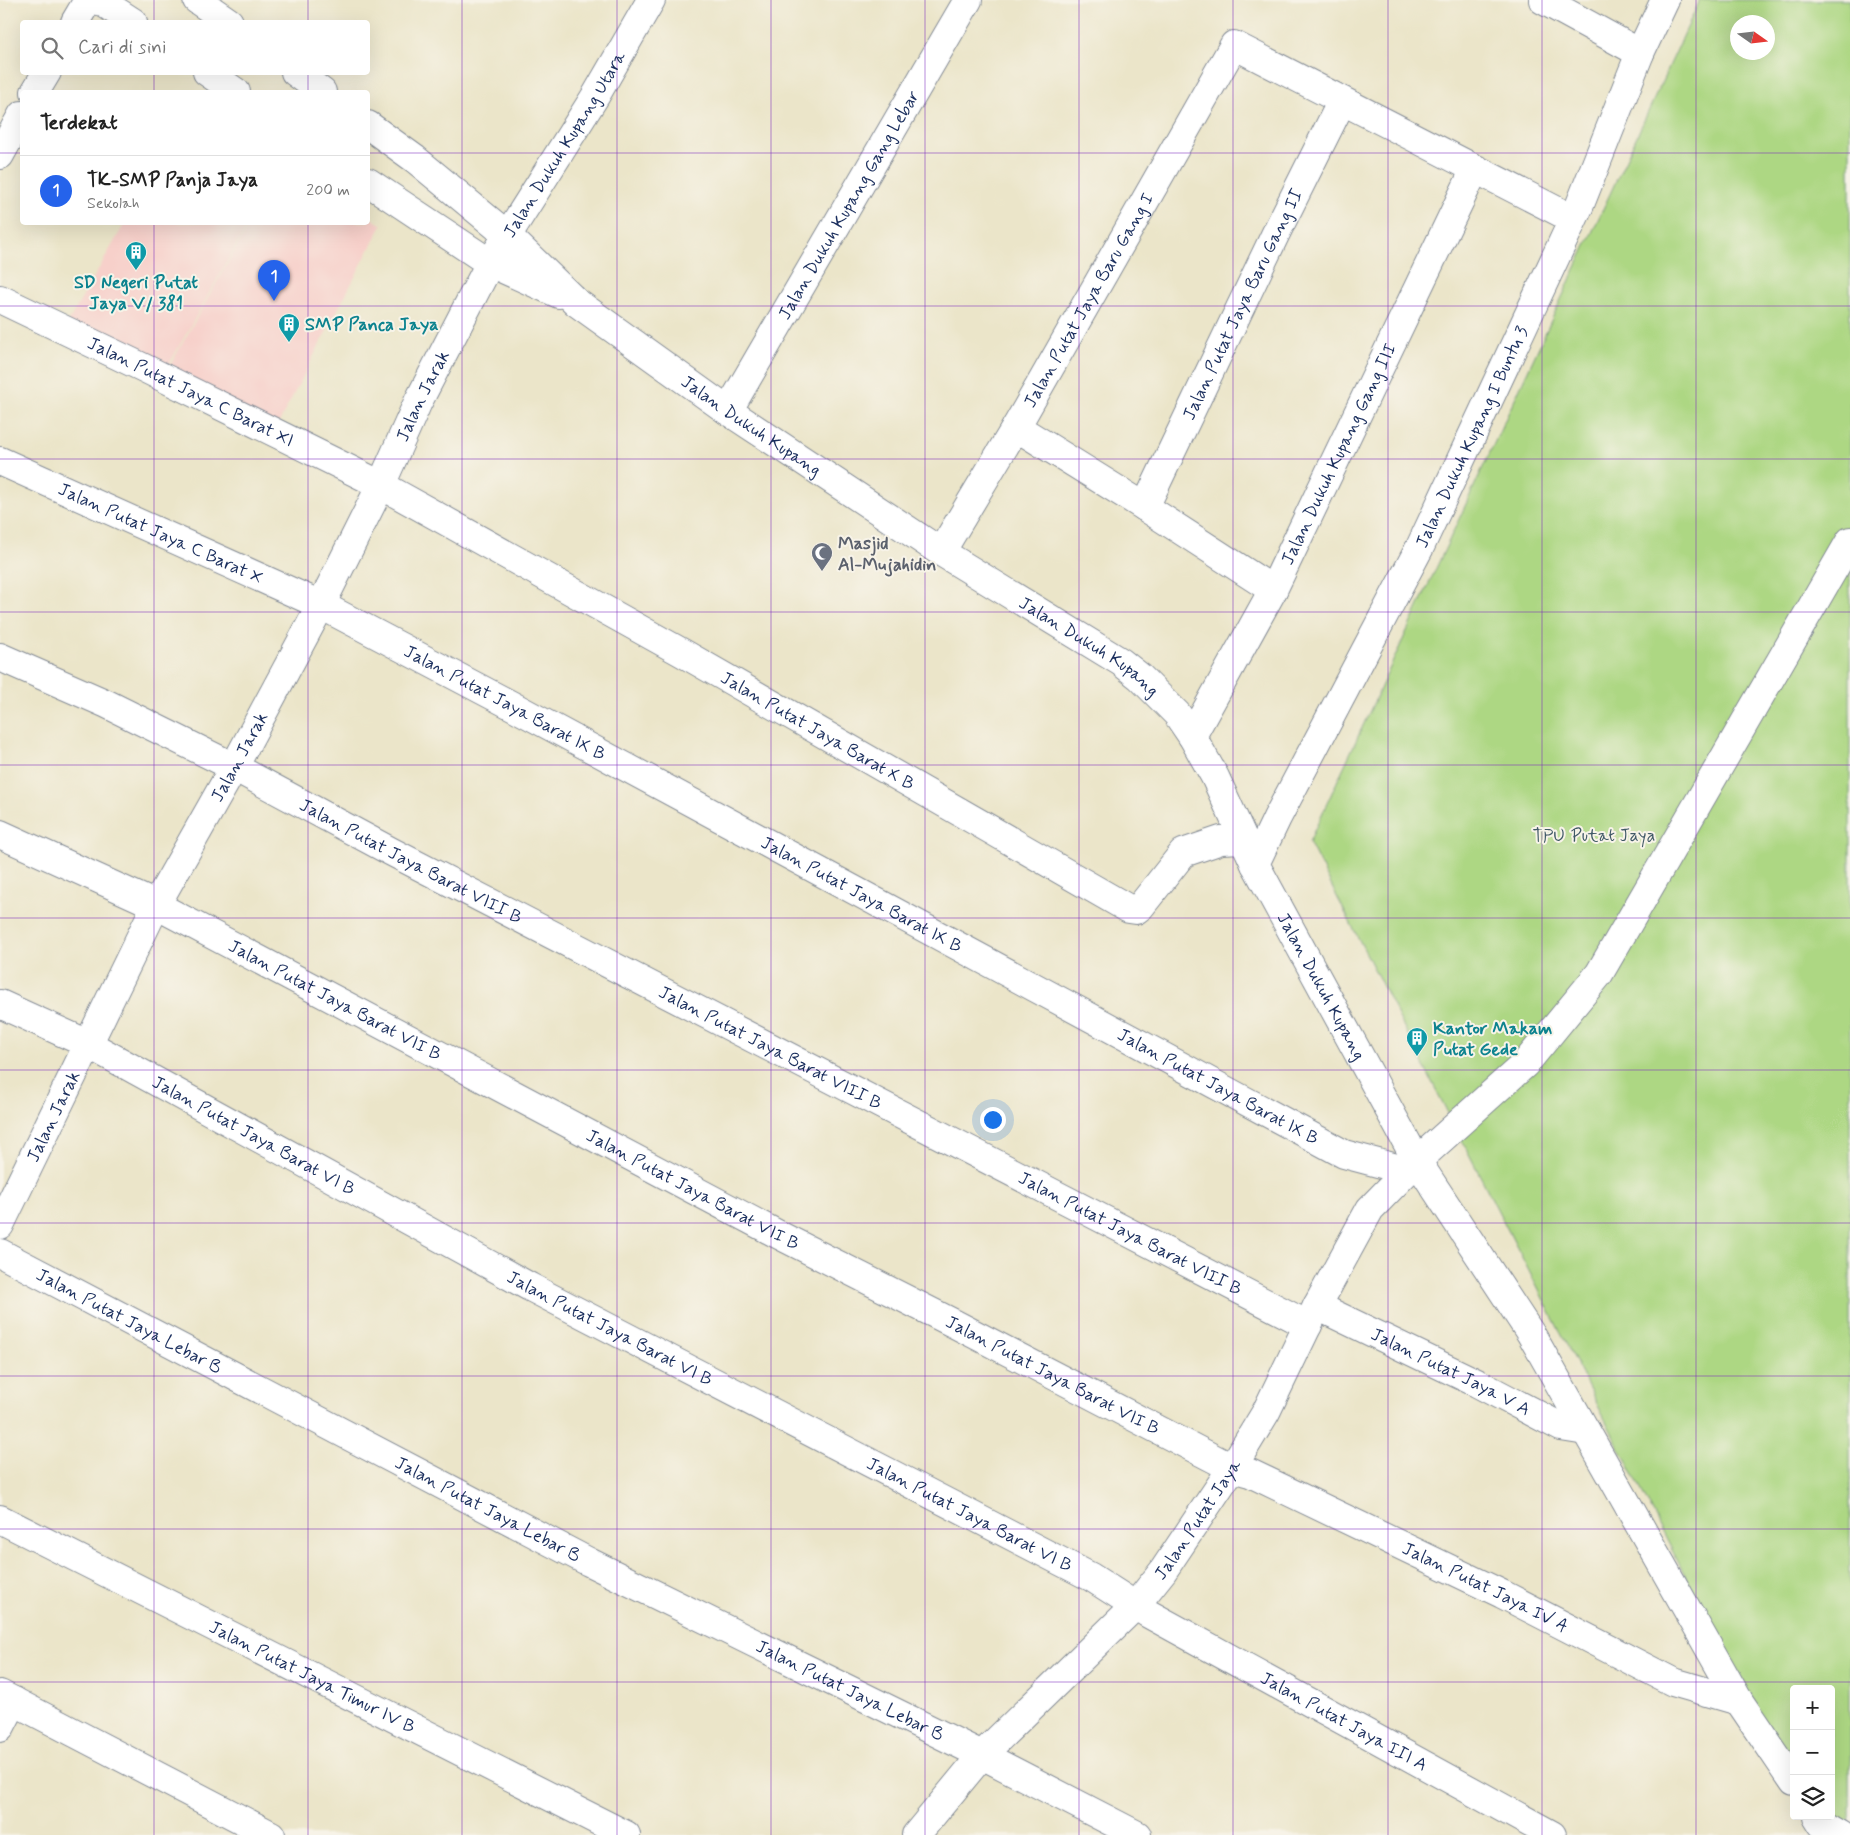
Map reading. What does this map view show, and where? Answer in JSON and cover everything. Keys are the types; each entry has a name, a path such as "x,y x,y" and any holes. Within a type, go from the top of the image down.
{"street":[{"path":"76,20 88,0"},
{"path":"99,0 130,20"},
{"path":"197,0 226,20"},
{"name":"Jalan Dukuh Kupang Utara","path":"478,288 490,262 596,95 651,0"},
{"name":"Jalan Dukuh Kupang Gang Lebar","path":"728,411 968,0"},
{"path":"1542,0 1640,53"},
{"name":"Jalan Dukuh Kupang I Buntu 3","path":"1255,864 1277,818 1420,547 1573,218 1640,53 1665,0"},
{"name":"Jalan Putat Jaya Baru Gang I","path":"941,552 1016,427 1234,45 1342,101"},
{"path":"36,90 45,75"},
{"path":"213,75 233,90"},
{"path":"299,75 319,90"},
{"path":"1342,101 1573,218"},
{"name":"Jalan Putat Jaya Baru Gang II","path":"1144,507 1274,235 1342,101"},
{"path":"0,155 20,119"},
{"name":"Jalan Dukuh Kupang","path":"370,126 415,159 507,235 576,302 728,411 941,552 1121,662 1140,677 1177,714 1215,777 1242,839 1412,1166 1531,1334 1739,1701 1790,1776"},
{"name":"Jalan Dukuh Kupang Gang III","path":"1192,736 1273,590 1474,169"},
{"name":"Jalan Dukuh Kupang","path":"370,183 490,262 576,302"},
{"name":"Jalan Jarak","path":"0,1225 156,905 234,767 320,605 381,486 418,402 478,288"},
{"name":"Jalan Putat Jaya C Barat XI","path":"0,299 144,368 381,486"},
{"path":"1016,427 1273,590"},
{"name":"Jalan Putat Jaya C Barat X","path":"0,461 320,605"},
{"name":"Jalan Putat Jaya Barat X B","path":"381,486 681,652 1129,909 1136,910 1141,906 1183,854 1221,840 1242,839"},
{"name":"Jalan Putat Jaya","path":"916,1835 982,1755 1135,1606 1163,1571 1232,1468 1266,1412 1313,1316 1370,1209 1412,1166 1525,1064 1599,974 1850,541"},
{"name":"Jalan Putat Jaya Barat IX B","path":"320,605 552,727 1344,1154 1412,1166"},
{"name":"Jalan Putat Jaya Barat VIII B","path":"0,657 107,704 234,767 401,856 1313,1316"},
{"name":"Jalan Putat Jaya Barat VII B","path":"0,834 156,905 781,1236 1232,1468"},
{"name":"Jalan Putat Jaya Barat VI B","path":"0,1004 88,1044 530,1286 1091,1577 1135,1606"},
{"name":"Jalan Putat Jaya Lebar B","path":"0,1254 588,1562 982,1755 1136,1835"},
{"name":"Jalan Putat Jaya V A","path":"1313,1316 1477,1383 1561,1427 1586,1431"},
{"name":"Jalan Putat Jaya IV A","path":"1232,1468 1250,1473 1502,1594 1673,1682 1739,1701"},
{"name":"Jalan Putat Jaya Timur IV B","path":"0,1519 626,1835"},
{"name":"Jalan Putat Jaya III A","path":"1135,1606 1552,1835"},
{"path":"0,1728 7,1698 271,1835"},
{"path":"1820,1820 1822,1824 1841,1835"}],"shaded area":[{"path":"370,217 382,225 274,432 164,376 249,225 370,225"},
{"path":"124,225 248,225 164,373 66,326"}],"green space":[{"name":"TPU Putat Jaya","path":"1700,0 1850,0 1850,1818 1844,1835 1834,1820 1835,1685 1790,1685 1790,1780 1309,842"}],"place":[{"name":"SD Negeri Putat Jaya V/ 381","path":"136,271"},
{"name":"TK-SMP Panja Jaya","path":"274,301"},
{"name":"SMP Panca Jaya","path":"289,343"},
{"name":"Masjid Al-Mujahidin","path":"822,572"},
{"name":"Kantor Makam Putat Gede","path":"1417,1057"}]}
